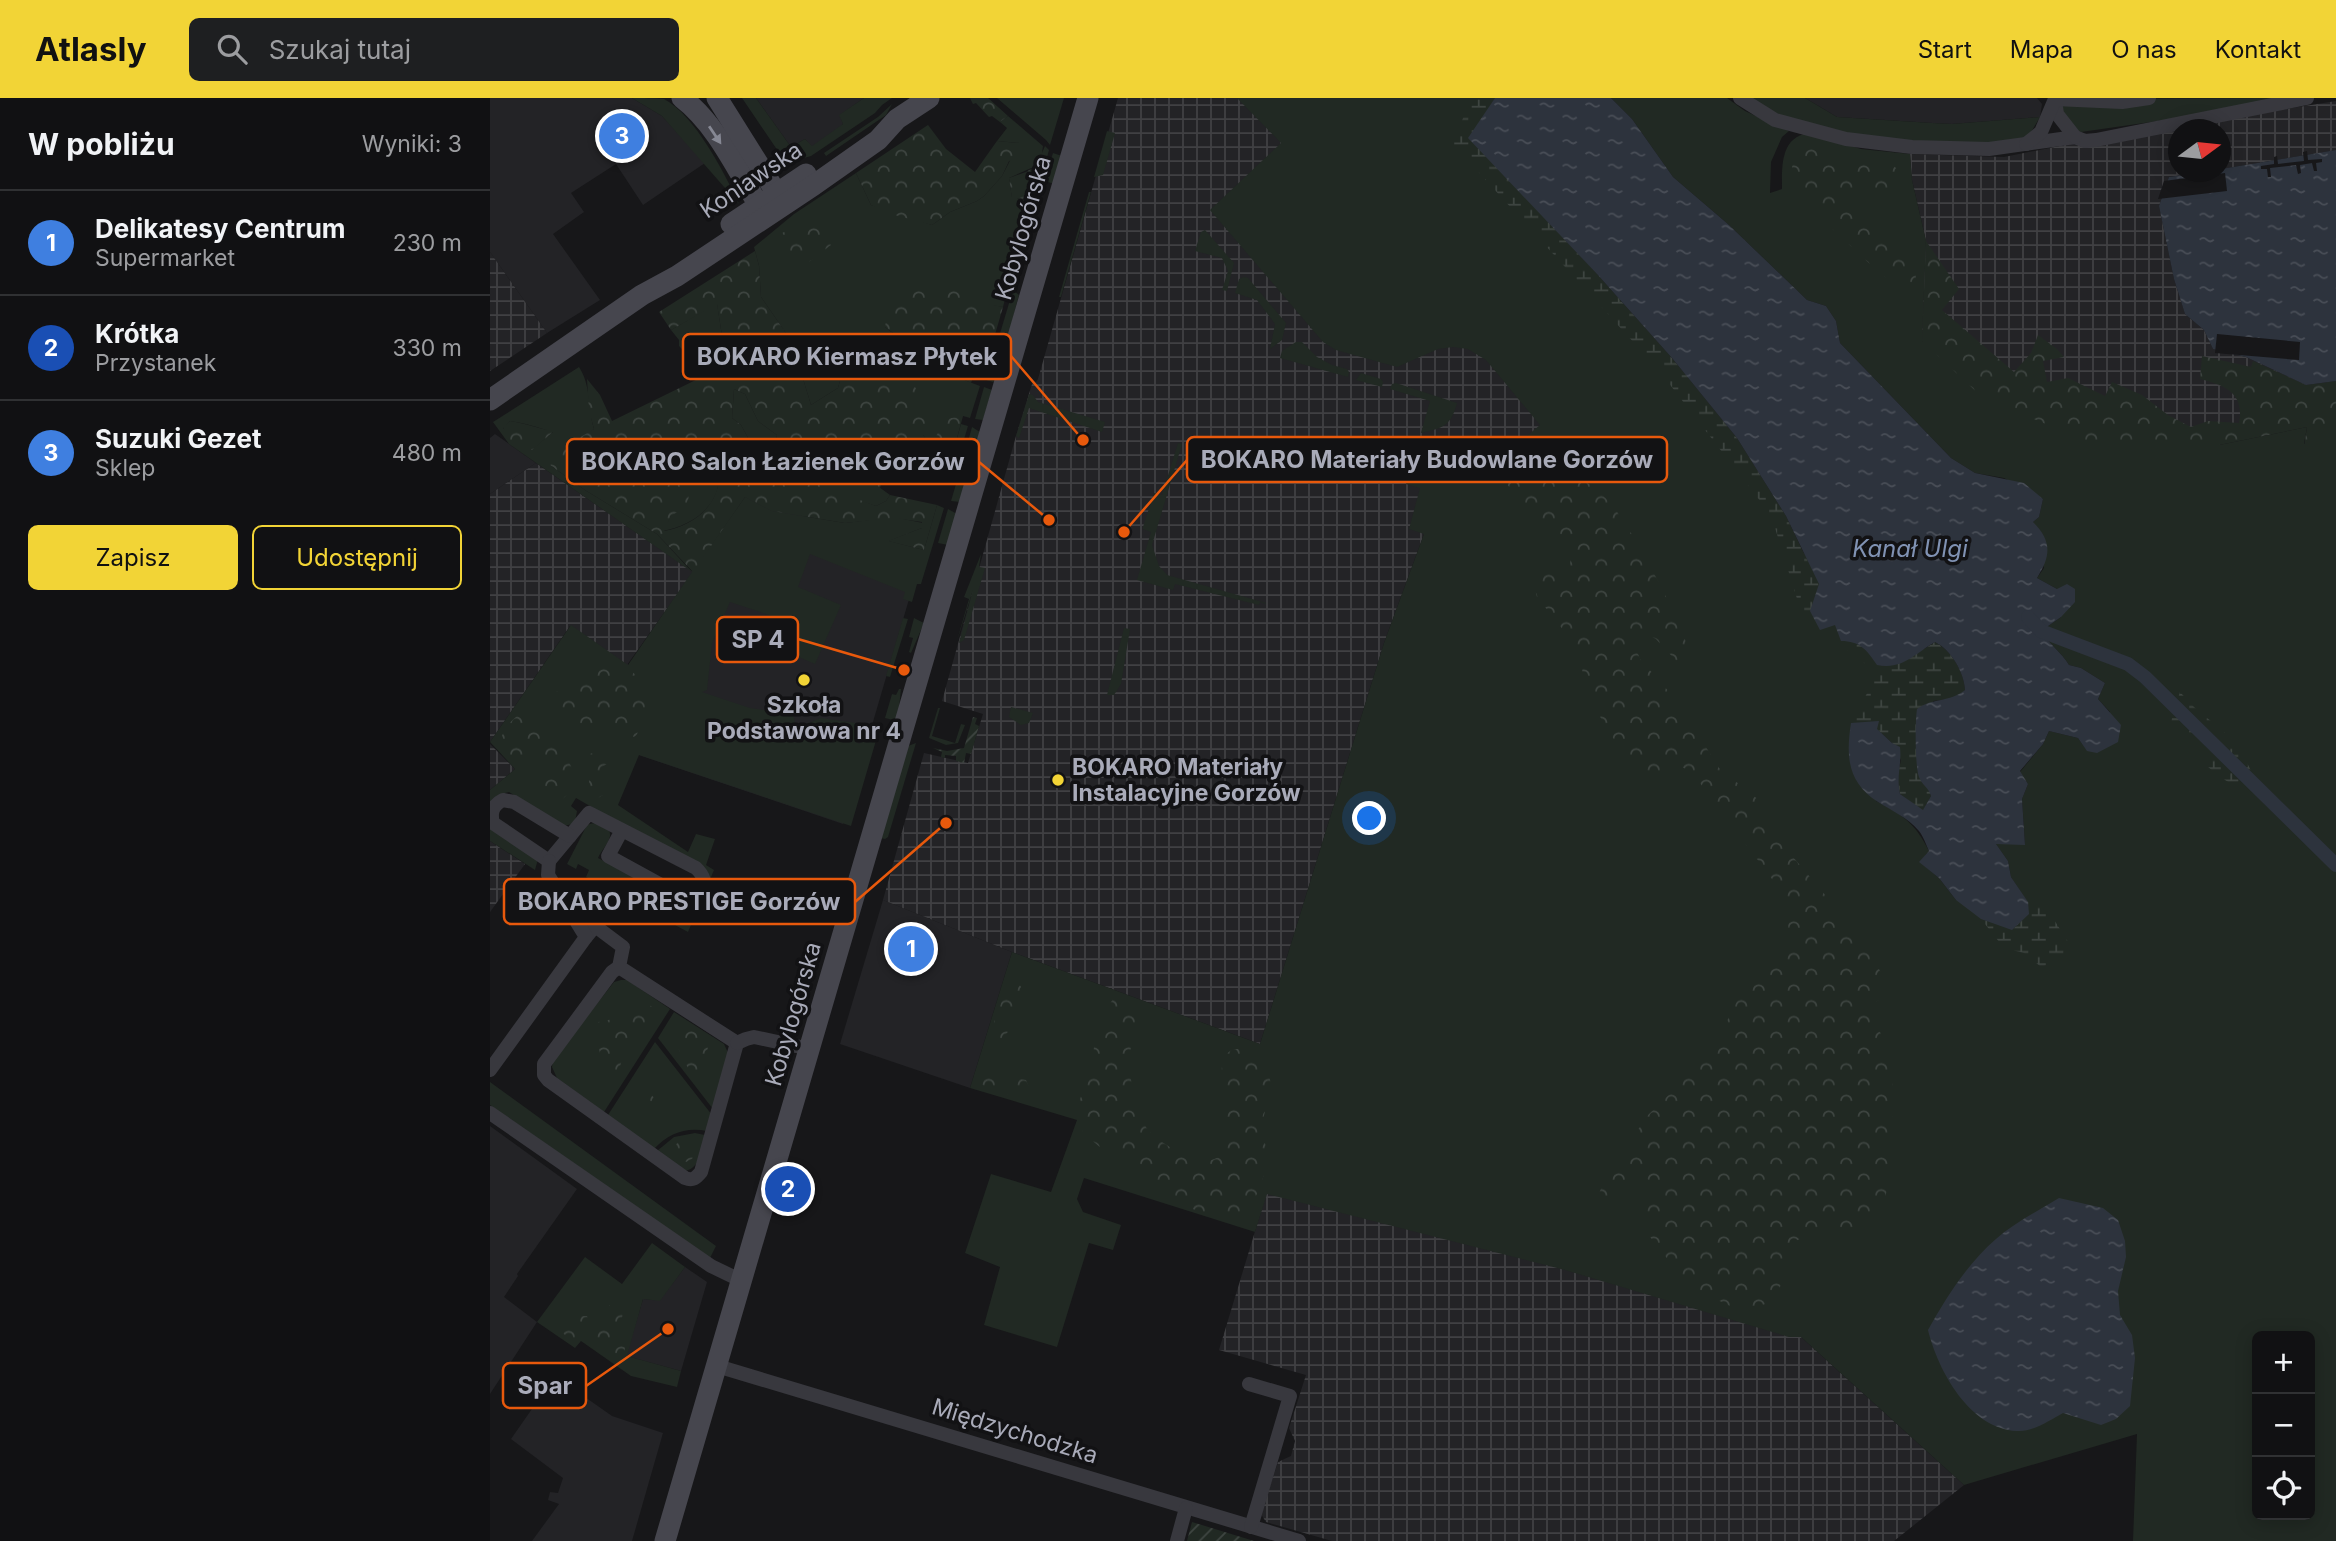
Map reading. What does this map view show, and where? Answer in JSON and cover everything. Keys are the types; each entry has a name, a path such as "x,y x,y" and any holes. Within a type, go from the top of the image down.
{"street":[{"path":"682,98 691,104 770,202"},
{"path":"717,98 740,136"},
{"path":"734,98 733,121 770,202"},
{"name":"Koniawska","path":"490,400 642,295 667,271 872,130 897,120 929,98"},
{"name":"Kobylogórska","path":"665,1541 1088,98"},
{"path":"1740,98 1775,120 1846,139 1912,147 1989,149 2076,137"},
{"path":"2055,99 2122,102 2149,98"},
{"path":"2055,99 2057,114 2076,137 2085,141 2306,98"},
{"path":"2026,144 2040,132 2055,99"},
{"path":"549,862 493,823 491,812 494,806 503,800 514,802 570,836"},
{"path":"586,937 548,875 549,862 589,813 696,867 702,874 703,888 697,895 681,897 608,856 622,830"},
{"path":"490,1070 595,926 622,947 619,967 612,972 544,1064 544,1075 690,1180 701,1172 737,1043 754,1037 810,1048"},
{"path":"619,967 737,1043"},
{"path":"490,1113 711,1266 742,1281"},
{"name":"Międzychodzka","path":"717,1366 1299,1541"},
{"path":"1249,1384 1290,1396 1251,1527"},
{"path":"1177,1541 1186,1508"}],"shaded area":[{"path":"490,98 632,98 662,116 705,163 643,205 616,164 571,193 584,212 553,234 600,300 547,333 490,252"},
{"path":"756,98 864,98 840,115 843,124 839,128 812,147 805,139 791,147"},
{"path":"1118,98 1240,98 1575,449 1428,523 1384,643 1260,1044 1012,952 883,900 924,753 968,763 983,714 942,701 1016,436 1033,381 1038,379"},
{"path":"1805,98 2037,98 2042,104 2040,117 1952,124 1837,117"},
{"path":"2336,101 2336,150 2231,167 2231,119 2223,119"},
{"path":"2168,128 2168,180 2159,206 2174,279 2185,314 2204,330 2213,349 2246,357 2306,385 2219,445 1921,341 1926,241 1912,180 1910,154 2004,157"},
{"path":"490,252 547,333 490,371"},
{"path":"495,434 536,463 490,494 490,438"},
{"path":"536,463 693,572 627,665 570,626 490,742 490,494"},
{"path":"745,497 922,555 843,824 639,755"},
{"path":"490,744 515,769 490,790"},
{"path":"490,841 525,864 490,912"},
{"path":"883,900 1012,952 970,1088 840,1044"},
{"path":"490,1126 577,1189 517,1274 504,1297 537,1322 490,1394"},
{"path":"1270,1182 1789,1336 1801,1337 1964,1485 1894,1541 1332,1541 1266,1522 1261,1514 1278,1462 1291,1456 1295,1441 1289,1428 1306,1375 1219,1350"},
{"path":"685,1267 707,1282 681,1371 626,1356 643,1299 660,1300"},
{"path":"555,1376 612,1416 663,1433 632,1541 532,1541 559,1504 548,1500 550,1492 558,1493 563,1478 511,1439"}],"green space":[{"path":"632,98 664,99 676,107 708,146 739,204 662,116"},
{"path":"742,98 756,98 791,147 805,139 812,146 843,124 839,115 864,98 892,98 875,113 811,156 793,161 782,157"},
{"path":"970,98 988,98 1008,116 1000,122 992,116 989,117 976,103 973,104"},
{"path":"997,98 1064,98 1050,145 1046,140"},
{"path":"1237,98 1495,98 1469,138 1597,274 1888,667 1876,801 1901,815 1913,827 1929,851 1920,862 1939,878 1956,900 2028,903 2011,877 2008,861 1995,843 2025,844 2022,799 2028,784 2020,772 2043,744 2049,731 2078,738 2087,750 2110,712 2098,699 2105,683 2081,668 2069,665 2041,631 2061,617 2057,589 2037,578 2044,568 2033,522 2039,517 2043,499 2004,478 1975,473 1951,458 1840,343 1836,321 1826,306 1807,300 1729,225 1673,177 1632,119 1611,98 1727,98 1745,111 1789,131 1782,137 1771,162 1770,193 1782,189 1787,147 1799,136 1808,133 1861,149 1910,154 1912,180 1926,241 1922,341 2219,445 2307,427 2304,444 2336,429 2336,1541 2133,1541 2137,1434 1964,1485 1801,1337 1789,1337 1565,1270 1267,1194 1255,1232 1084,1178 1077,1199 1083,1212 1121,1225 1113,1250 1089,1243 1057,1347 984,1325 1000,1267 965,1253 991,1174 1051,1192 1077,1120 970,1088 1012,952 1260,1044 1384,643 1424,534 1409,529 1420,488 1406,484 1408,476 1462,466 1491,447 1520,442 1540,425 1486,360 1468,349 1438,349 1397,367 1336,350 1323,342 1210,210 1281,143"},
{"path":"1468,98 1495,98 1469,138 1597,274 1672,358 1737,438 1786,516 1819,585 1811,611 1866,648 1877,665 1924,649 1935,642 1947,651 1956,663 1965,690 1956,698 1933,701 1929,788 1931,796 1923,811 1900,794 1897,778 1901,760 1892,743 1877,729 1879,721 1851,723 1878,673 1803,618 1771,515 1657,368 1453,144 1470,100"},
{"path":"1748,98 1805,98 1837,117 1952,124 2040,117 2027,139 1989,149 1849,137 1784,117"},
{"path":"2293,98 2221,112 2081,132 2075,129 2055,99"},
{"path":"892,104 886,115 826,156 824,153 878,117"},
{"path":"1008,116 1043,146 1042,153 1045,146 1049,150 1045,165 1038,165 1009,178 1012,197 1034,202 1011,281 1002,278 1000,285 1008,288 1003,307 940,297 885,327 942,368 980,386 970,418 963,416 931,446 852,338 838,388 811,405 797,349 761,297 759,266 754,247 794,214 856,173 871,205 932,225 950,212 977,201 1002,176 1019,143 997,141 1007,128 1000,122"},
{"path":"928,125 946,149 975,172 997,141 1019,143 1020,159 1009,161 1002,176 984,196 950,212 932,225 891,214 871,205 856,173"},
{"path":"1107,131 1115,133 1103,175 1094,177"},
{"path":"1810,147 1842,157 1885,163 1898,169 1906,186 1899,196 1850,192 1850,203 1873,227 1904,249 1912,262 1917,285 1908,291 1888,279 1797,193 1791,174 1794,155"},
{"path":"1053,153 1062,156 1055,184 1044,181"},
{"path":"1038,165 1045,165 1036,195 1027,192 1025,199 1012,198 1009,178"},
{"path":"1089,192 1091,192 1059,297"},
{"path":"807,222 819,229 831,245 796,268 779,241 782,233"},
{"path":"1205,230 1234,263 1227,291 1222,290 1228,271 1222,258 1195,251 1201,232"},
{"path":"1926,241 1959,289 1942,310 2014,372 2031,353 2038,335 2064,357 2043,361 2047,382 2068,378 2105,396 2112,382 2142,395 2168,415 2191,427 2208,421 2239,423 2239,404 2236,397 2217,384 2200,379 2202,356 2251,367 2253,361 2306,385 2336,381 2336,431 2304,447 2307,427 2219,445 2097,446 1982,397 1922,341"},
{"path":"755,251 761,297 797,349 811,405 838,388 852,338 884,355 911,380 930,413 923,435 931,446 945,419 963,416 950,463 896,443 880,488 842,460 809,459 781,466 779,475 817,480 833,490 876,506 886,501 890,495 937,505 924,550 888,541 922,528 922,522 894,518 845,523 772,511 745,497 693,572 657,534 550,465 559,450 594,429 589,410 587,379 600,395 612,421 704,376 694,362 724,348 717,304 671,330 659,312","holes":["734,389 745,394 758,421 777,435 775,446 753,447 741,425 732,418","710,446 719,472 718,484 710,504 695,519 664,531 671,516 688,505 690,479 684,458"]},
{"path":"916,277 940,297 960,284 969,300 1003,307 982,379 973,377 971,383 927,357 885,327 892,306"},
{"path":"1248,278 1286,323 1282,340 1270,349 1275,324 1257,300 1235,293 1239,279"},
{"path":"1013,290 1019,295 997,380 993,382 986,380"},
{"path":"717,303 724,349 694,362 679,346 679,340 671,330"},
{"path":"1296,342 1302,342 1317,357 1332,365 1347,369 1348,377 1280,358 1282,351"},
{"path":"579,367 587,389 594,429 550,465 657,534 692,572 509,444 493,422","holes":["510,421 532,426 553,432 531,450 503,428"]},
{"path":"1361,373 1381,379 1382,387 1356,380"},
{"path":"1392,384 1457,403 1452,417 1445,425 1421,433 1430,401 1390,389"},
{"path":"984,387 992,390 983,420 975,419"},
{"path":"734,389 745,394 758,421 777,435 775,446 753,447 741,425 732,418"},
{"path":"1029,394 1038,402 1105,422 1102,432 1029,408 1019,438 1016,436"},
{"path":"510,421 554,431 532,450 510,443 503,427"},
{"path":"961,424 968,426 956,466 950,463"},
{"path":"972,427 980,432 971,467 961,467"},
{"path":"1178,443 1182,444 1152,545 1159,566 1167,575 1266,603 1266,604 1260,602 1259,605 1175,584 1173,590 1137,580 1151,532 1143,527 1154,493 1162,495"},
{"path":"710,446 719,473 715,495 703,512 694,519 663,531 690,479 684,458"},
{"path":"809,459 842,460 890,495 886,501 876,506 778,475 781,465"},
{"path":"1548,472 1593,485 1614,507 1642,550 1681,626 1692,663 1680,665 1656,639 1634,628 1629,631 1640,659 1678,702 1719,768 1760,801 1782,844 1854,929 1892,990 1868,1008 1883,1038 1893,1073 1891,1171 1882,1212 1865,1229 1811,1234 1791,1243 1778,1295 1766,1304 1738,1310 1689,1286 1643,1228 1643,1208 1656,1187 1644,1176 1625,1184 1606,1209 1596,1213 1594,1207 1603,1183 1647,1116 1676,1088 1720,1035 1741,993 1789,949 1788,918 1772,879 1691,771 1674,764 1658,774 1648,774 1627,761 1588,697 1580,660 1564,631 1537,597 1533,580 1546,572 1570,565 1571,553 1536,519 1499,475"},
{"path":"959,474 966,477 960,502 951,501"},
{"path":"745,497 772,511 845,523 894,517 923,523 922,528 889,541 924,550 937,505 944,508 921,584 917,584 912,602 903,599 905,592 810,554 798,587 841,605 815,664 778,648 787,621 730,602 712,643 707,690 702,692 750,708 793,714 795,723 803,725 821,718 862,724 856,742 860,744 865,724 875,727 877,737 851,826 639,755 618,805 688,852 696,834 715,839 706,865 714,870 688,932 586,877 589,870 578,864 576,869 567,864 587,825 598,823 606,825 610,836 598,858 694,908 708,874 576,798 571,806 577,811 575,822 563,826 509,792 490,802 490,790 515,769 490,742 571,625 628,665"},
{"path":"948,509 957,514 948,545 938,543"},
{"path":"981,554 979,567 985,568 964,640 959,643 973,590 956,644 969,599 964,597"},
{"path":"903,618 908,619 890,677 886,676"},
{"path":"914,618 924,623 911,653 909,652 913,638 909,637"},
{"path":"1124,628 1130,629 1121,684 1114,695 1107,695"},
{"path":"597,656 613,660 630,670 649,692 649,709 636,736 626,739 608,728 585,732 573,729 567,719 549,703 553,694 581,677"},
{"path":"899,689 898,717 893,720 885,718 892,694 896,695"},
{"path":"2180,692 2236,742 2257,782 2235,784 2224,780 2207,766 2208,750 2170,724"},
{"path":"1011,707 1033,713 1029,723 1021,725 1009,717"},
{"path":"938,708 932,736 955,743 961,724 965,725 958,743 946,745 929,738"},
{"path":"528,711 545,726 564,752 572,769 574,777 570,792 553,804 540,797 537,784 546,758 542,751 522,767 506,757 501,749 500,743 508,725"},
{"path":"973,717 977,718 975,724 979,726 971,754 966,753 964,763 956,761 956,756 941,757 942,752 933,748 947,751 964,748"},
{"path":"916,743 888,837 880,838 908,746"},
{"path":"606,749 611,755 610,762 602,767 603,795 596,799 590,795 588,767 583,756"},
{"path":"490,826 538,859 535,870 490,841"},
{"path":"2028,902 2037,902 2051,915 2070,945 2059,961 2041,967 2024,953 2004,948 1981,919 2012,930 2029,914"},
{"path":"627,980 670,1009 604,1112 557,1078 552,1067 553,1060 614,982"},
{"path":"1009,981 1017,982 1022,989 1023,1004 1016,1020 1001,1040 992,1040 992,1028"},
{"path":"1113,999 1130,1000 1141,1008 1131,1048 1130,1073 1143,1123 1151,1134 1188,1160 1205,1162 1219,1157 1225,1129 1222,1079 1225,1056 1232,1050 1242,1049 1252,1052 1262,1061 1270,1078 1270,1094 1262,1128 1267,1151 1266,1162 1260,1186 1246,1215 1201,1212 1190,1208 1139,1179 1118,1156 1101,1148 1083,1133 1078,1105 1092,1065 1095,1038 1107,1008"},
{"path":"643,1004 656,1011 657,1022 631,1035 616,1074 612,1078 604,1077 597,1035 598,1022"},
{"path":"674,1012 724,1044 729,1055 713,1109 658,1038"},
{"path":"677,1023 698,1031 708,1046 701,1071 695,1077 668,1030"},
{"path":"655,1042 712,1115 707,1131 678,1132 654,1149 608,1115"},
{"path":"986,1065 990,1065 990,1073 1026,1080 1030,1090 1026,1097 993,1092 981,1084 980,1078"},
{"path":"490,1082 716,1246 710,1258 490,1105"},
{"path":"636,1091 651,1094 658,1103 656,1109 643,1111 631,1099 631,1095"},
{"path":"695,1133 705,1135 700,1157 690,1169 685,1171 657,1151 674,1137"},
{"path":"678,1142 692,1142 697,1147 691,1160 686,1162 681,1159 675,1146"},
{"path":"652,1243 685,1267 660,1301 643,1299 627,1356 681,1371 677,1387 631,1376 581,1341 575,1348 537,1322 585,1257 622,1284"},
{"path":"619,1296 623,1297 625,1302 621,1323 626,1333 627,1363 604,1351 590,1330"},
{"path":"567,1316 587,1316 588,1319 582,1328 581,1337 575,1341 564,1334 558,1323"},
{"path":"1192,1522 1254,1541 1187,1541"}],"water":[{"name":"Kanał Ulgi","path":"1495,98 1611,98 1632,119 1673,177 1729,225 1807,300 1826,306 1836,321 1840,343 1951,458 1975,473 2024,483 2043,499 2039,517 2033,522 2044,536 2047,556 2037,578 2057,589 2067,584 2075,589 2075,602 2061,617 2041,631 2069,665 2081,668 2105,683 2098,699 2121,725 2118,742 2097,753 2087,751 2078,738 2049,731 2043,744 2020,771 2028,784 2022,799 2025,845 1996,844 2008,861 2011,877 2028,902 2029,914 2012,930 1981,919 1956,900 1939,878 1919,862 1929,851 1919,831 1868,794 1860,786 1851,767 1851,723 1879,721 1877,729 1900,747 1900,794 1923,810 1931,796 1918,772 1917,709 1965,690 1956,662 1935,642 1901,663 1877,665 1862,647 1841,641 1835,625 1820,630 1810,611 1819,584 1786,516 1737,438 1672,358 1597,274 1468,138"},
{"path":"2336,150 2336,381 2306,385 2246,357 2213,349 2204,330 2185,314 2174,279 2159,206 2168,180 2231,182 2231,167"},
{"path":"2059,1198 2103,1208 2118,1220 2125,1241 2126,1257 2118,1291 2120,1315 2132,1335 2135,1358 2130,1406 2116,1419 2101,1425 2063,1413 2029,1430 2000,1428 1971,1409 1959,1395 1940,1363 1928,1330 1958,1282 1985,1249 2010,1228"}],"pier":[{"path":"2307,151 2308,160 2322,159 2322,162 2316,163 2317,171 2314,171 2312,163 2300,165 2301,173 2298,174 2296,165 2270,168 2271,177 2268,177 2267,169 2261,169 2261,166 2274,164 2274,157 2277,156 2278,164 2304,161 2303,152"},
{"path":"2164,181 2226,182 2227,191 2158,199"},
{"path":"2217,334 2300,342 2299,360 2215,353"}],"waterway":[{"name":"Kanał Ulgi","path":"2028,617 2041,631 2128,664 2145,677 2336,865"}],"place":[{"name":"Suzuki Gezet","path":"622,136"},
{"name":"BOKARO Kiermasz Płytek","path":"1083,440"},
{"name":"BOKARO Salon Łazienek Gorzów","path":"1049,520"},
{"name":"BOKARO Materiały Budowlane Gorzów","path":"1124,532"},
{"name":"SP 4","path":"904,670"},
{"name":"Szkoła Podstawowa nr 4","path":"804,680"},
{"name":"BOKARO Materiały Instalacyjne Gorzów","path":"1058,780"},
{"name":"BOKARO PRESTIGE Gorzów","path":"946,823"},
{"name":"Delikatesy Centrum","path":"911,949"},
{"name":"Krótka","path":"788,1189"},
{"name":"Spar","path":"668,1329"}]}
